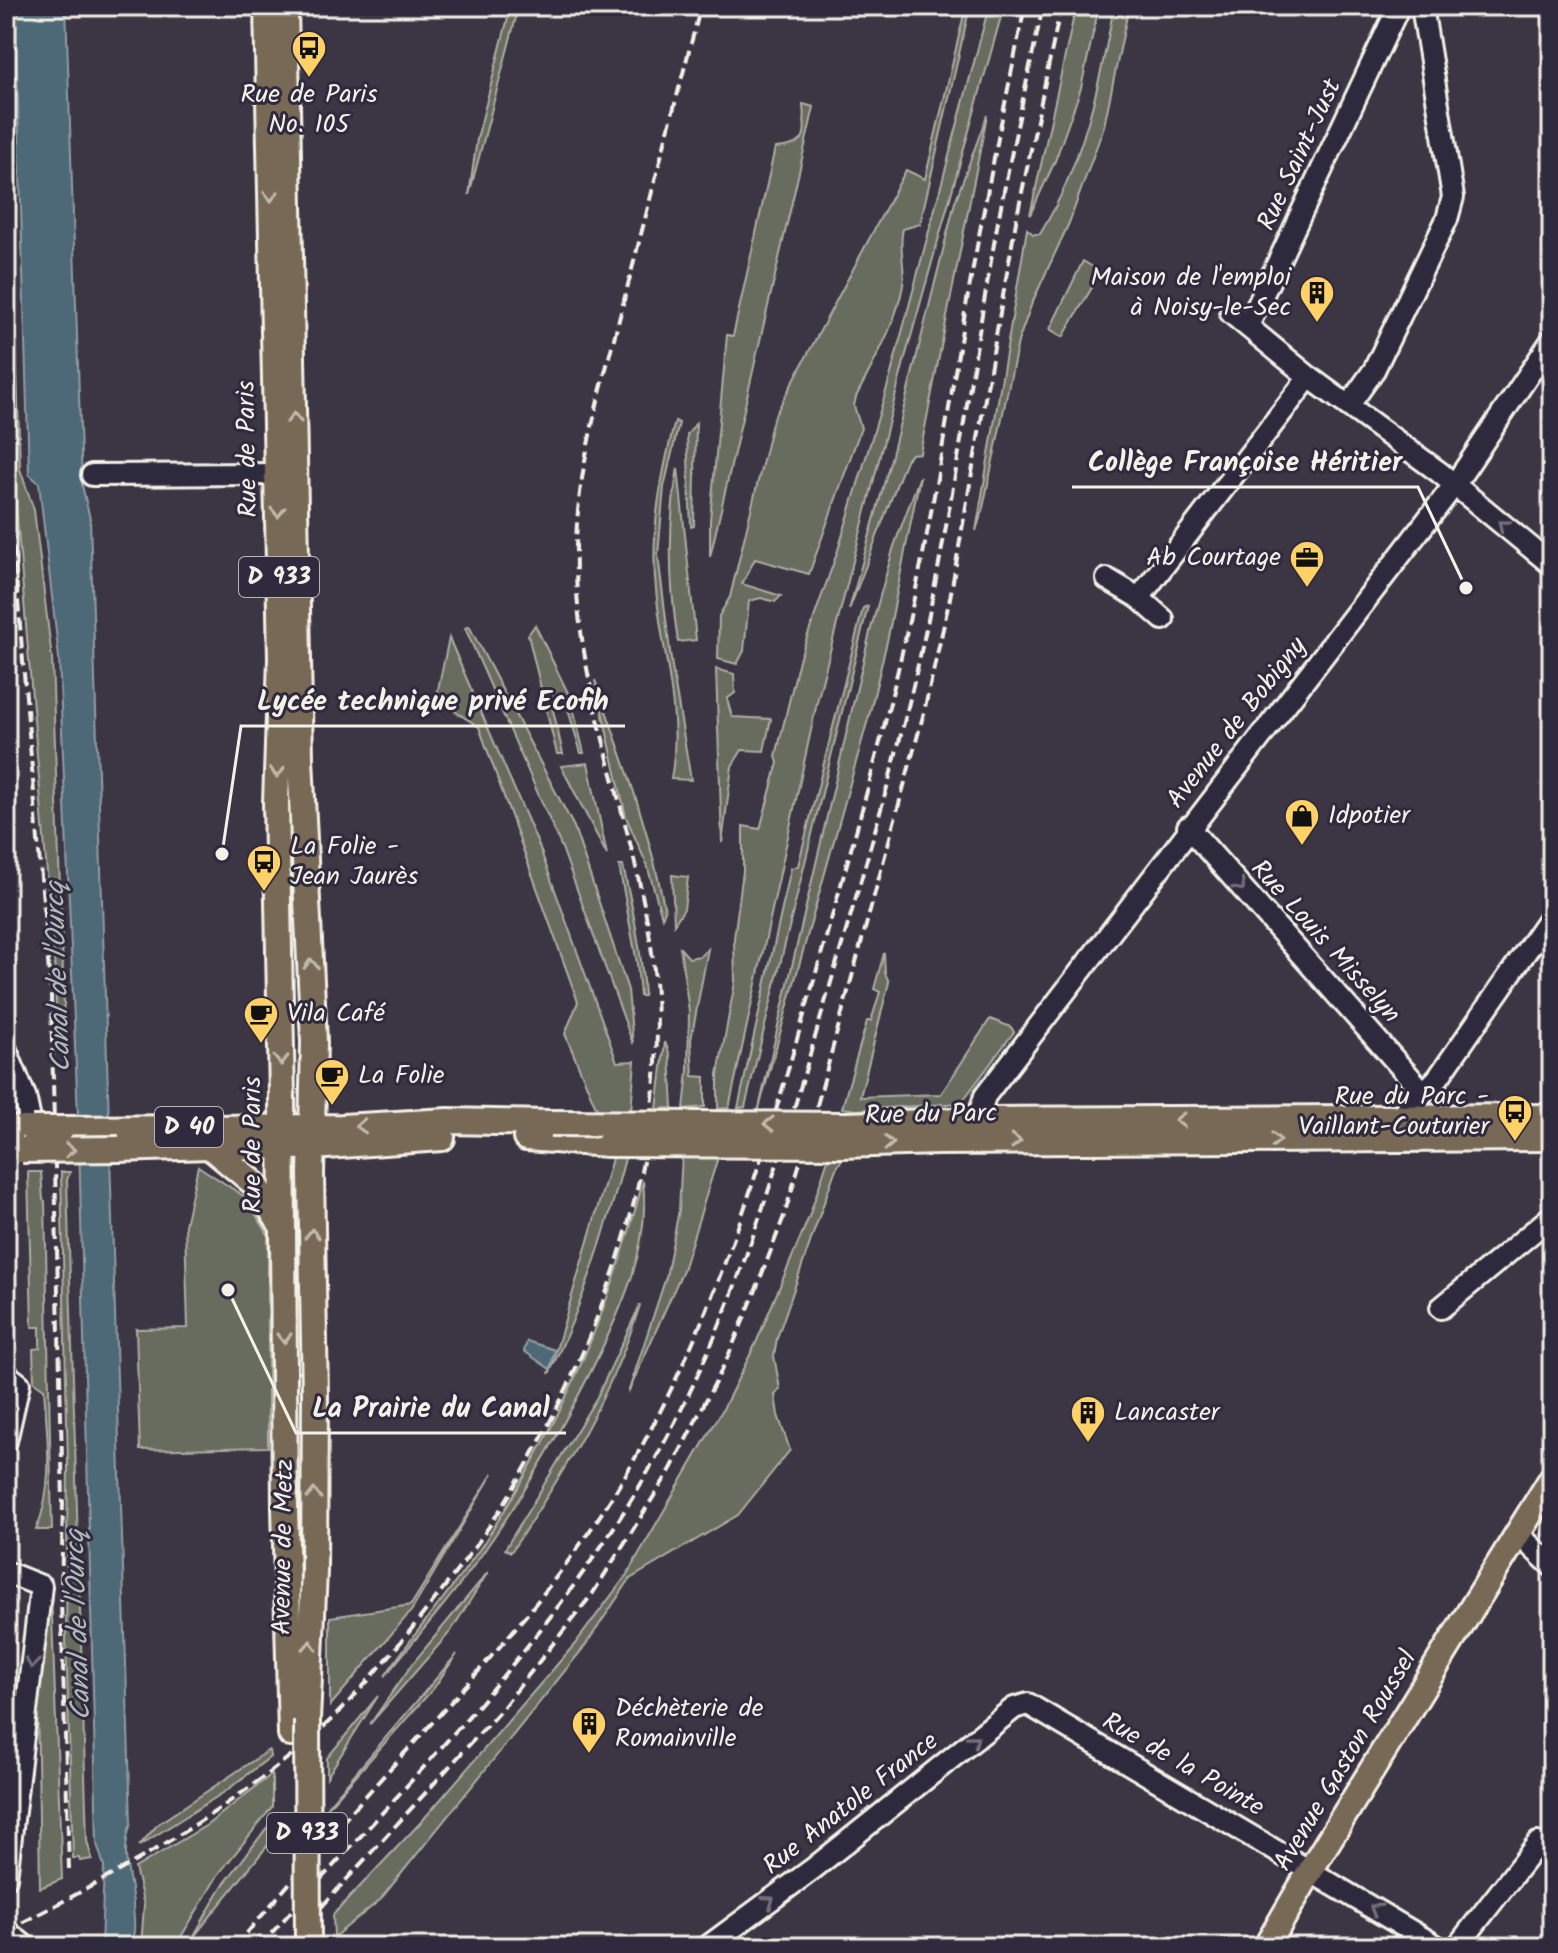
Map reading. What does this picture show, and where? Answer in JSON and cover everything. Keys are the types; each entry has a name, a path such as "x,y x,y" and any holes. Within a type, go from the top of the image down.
{"main road":[{"name":"Rue de Paris","path":"267,6 281,658 276,803 285,1508 299,1727 292,1947"},
{"name":"Rue de Paris","path":"285,6 300,754 311,957 312,1137"},
{"name":"Rue du Parc","path":"312,1137 448,1121 550,1130 847,1125 937,1132 1398,1118 1552,1117"},
{"name":"D 40","path":"6,1129 20,1143 312,1137"},
{"name":"Rue du Parc","path":"977,1131 1552,1138"},
{"name":"D 40","path":"118,1139 209,1146 281,1137"},
{"name":"Avenue de Metz","path":"308,1947 299,1727 314,1572 312,1137"},
{"path":"209,1146 255,1184 282,1227"},
{"name":"Avenue Gaston Roussel","path":"1266,1947 1552,1478"}],"street":[{"name":"Rue Saint-Just","path":"1248,326 1399,6"},
{"path":"1349,405 1374,370 1447,219 1453,197 1422,6"},
{"path":"1231,313 1309,377 1455,484 1552,565"},
{"name":"Avenue de Bobigny","path":"977,1131 985,1096 1188,827 1455,484 1552,340"},
{"path":"1139,598 1309,377"},
{"path":"92,475 277,474"},
{"path":"1107,579 1139,598 1163,619"},
{"name":"Rue Louis Misselyn","path":"1188,827 1430,1085"},
{"path":"1398,1118 1430,1085 1552,914"},
{"path":"6,1050 25,1096 20,1143"},
{"path":"1430,1085 1440,1111 1454,1118"},
{"path":"1441,1308 1552,1216"},
{"path":"6,1441 13,1379"},
{"path":"1518,1534 1552,1566"},
{"path":"6,1572 41,1586 6,1878"},
{"name":"Rue de la Pointe","path":"1028,1704 1438,1947"},
{"name":"Rue Anatole France","path":"707,1947 814,1868 1014,1708 1028,1704"},
{"path":"1457,1947 1538,1843"},
{"path":"6,1931 26,1947"}],"green space":[{"path":"6,6 20,469 34,510 52,659 64,1003 62,1021 57,1031 54,956 6,389"},
{"path":"511,6 519,6 469,195 477,139"},
{"path":"966,6 970,6 920,224 903,229 904,278 900,300 884,342 856,397 854,406 861,428 809,574 755,559 742,584 781,596 775,602 761,598 749,601 744,651 737,664 718,659 719,616 730,597 773,419 906,170 925,179"},
{"path":"989,6 1004,6 905,358 818,698 729,1108 718,1109 718,1074 735,982 734,938 743,871 743,826 760,829 778,763 776,756 799,660 838,550 889,381"},
{"path":"1076,6 1099,6 1081,88 1055,161 1030,215"},
{"path":"1114,6 1129,6 1104,126 1069,223 1032,303 1018,342 976,531 1027,229 1033,234 1040,234 1055,208 1078,153 1096,94"},
{"path":"803,104 814,107 710,557 710,520 727,335 733,336 775,148 801,140 805,129"},
{"path":"987,115 920,453 911,454 906,460 849,610 892,455 955,202"},
{"path":"1083,261 1101,272 1063,337 1050,329"},
{"path":"675,421 679,423 664,487 658,555 672,667 691,780 671,779 675,731 659,614 654,547 665,463"},
{"path":"696,423 694,526 691,527 687,435"},
{"path":"678,468 696,640 678,642 670,555"},
{"path":"920,476 870,712 758,1112 870,632 894,546"},
{"path":"868,606 745,1107 738,1108 791,868 798,866 863,608"},
{"path":"535,625 571,699 584,753 581,753 564,696 551,701 563,754 557,754 528,635"},
{"path":"469,626 574,827 628,990 633,1044 562,848 465,628"},
{"path":"449,638 539,846 617,1062 635,1061 631,1111 598,1112 565,1034 578,1002 479,727 436,699"},
{"path":"716,669 734,674 735,693 727,699 732,717 771,719 764,751 742,750 732,766 722,843"},
{"path":"595,680 643,823 659,881 665,911 662,917 647,865 626,817"},
{"path":"588,763 607,855 561,766"},
{"path":"619,866 623,866 634,915 644,996 640,996"},
{"path":"672,875 688,877 684,909 674,924"},
{"path":"680,948 689,958 700,956 708,949 691,1040 693,1076 705,1077 705,1107 684,1109 689,1011"},
{"path":"884,953 885,973 889,982 860,1097 941,1094 990,1019 1011,1027 1014,1032 961,1103 856,1110 842,1108 867,1021 871,1021 880,992 874,989"},
{"path":"665,1042 670,1055 673,1108 657,1109"},
{"path":"830,1153 845,1154 835,1171 777,1338 774,1356 780,1389 775,1395 778,1415 790,1450 738,1515 630,1579 585,1646 380,1900 334,1937 333,1915 422,1821 574,1645 626,1576 723,1409 756,1343 809,1217"},
{"path":"682,1154 719,1154 683,1270 628,1393 666,1277 679,1210"},
{"path":"613,1155 626,1155 593,1267 549,1374"},
{"path":"198,1166 245,1197 268,1234 268,1447 140,1450 136,1329 188,1328 185,1225"},
{"path":"28,1172 41,1172 45,1201 52,1530 36,1530 46,1496 48,1443 44,1389 34,1382 33,1349 40,1348 40,1327 32,1327"},
{"path":"61,1172 70,1172 67,1180 87,1841 92,1859 80,1861 73,1858 66,1640 68,1464"},
{"path":"643,1181 642,1230 632,1277 582,1389 532,1478 491,1541 385,1676 475,1556 538,1453 598,1322"},
{"path":"640,1305 615,1371 584,1433 511,1552 505,1549 597,1397"},
{"path":"493,1473 412,1610 330,1706 330,1617 411,1605"},
{"path":"488,1572 451,1631 370,1724 413,1663"},
{"path":"51,1590 62,1879 40,1888 37,1692"},
{"path":"457,1654 434,1688 327,1808 329,1804"},
{"path":"378,1696 327,1777 327,1758"},
{"path":"269,1750 270,1757 226,1791 139,1846 158,1824"},
{"path":"272,1774 272,1807 218,1875 175,1947 141,1947 144,1905 135,1868 207,1825"},
{"path":"269,1825 268,1845 192,1939 221,1888"}],"water":[{"path":"15,6 66,6 82,485 90,519 131,1823 126,1855 134,1924 128,1947 101,1947 104,1866 97,1844 79,1142 59,658 39,483 29,474"},
{"path":"527,1341 555,1350 550,1369 524,1351"}],"railway":[{"path":"6,1931 124,1868 200,1821 273,1770 322,1729 413,1627 495,1518 568,1386 595,1324 618,1259 636,1193 649,1127 656,1061 656,996 640,883 597,717 586,661 578,605 577,517 599,397 701,6"},
{"path":"235,1947 356,1806 487,1661 570,1558 620,1484 653,1426 708,1307 753,1184 792,1058 896,676 924,551 972,274 1025,6"},
{"path":"259,1947 458,1728 552,1614 636,1492 668,1436 722,1319 785,1137 877,822 915,678 946,529 997,227 1043,6"},
{"path":"285,1947 501,1710 593,1593 671,1469 726,1361 754,1295 784,1216 816,1109 923,716 950,598 1017,216 1061,6"},
{"path":"6,457 51,997 63,1502 61,1600 69,1869"}],"place":[{"name":"Rue de Paris No. 105","path":"309,79"},
{"name":"Maison de l'emploi à Noisy-le-Sec","path":"1317,324"},
{"name":"Collège Françoise Héritier","path":"1466,588"},
{"name":"Ab Courtage","path":"1307,589"},
{"name":"Idpotier","path":"1302,847"},
{"name":"Lycée technique privé Ecofih","path":"222,854"},
{"name":"La Folie - Jean Jaurès","path":"264,893"},
{"name":"Vila Café","path":"261,1045"},
{"name":"La Folie","path":"332,1107"},
{"name":"Rue du Parc - Vaillant-Couturier","path":"1515,1143"},
{"name":"La Prairie du Canal","path":"228,1290"},
{"name":"Lancaster","path":"1088,1444"},
{"name":"Déchèterie de Romainville","path":"589,1755"}],"water label":[{"name":"Canal de l'Ourcq","path":"59,977"},
{"name":"Canal de l'Ourcq","path":"79,1625"}]}
